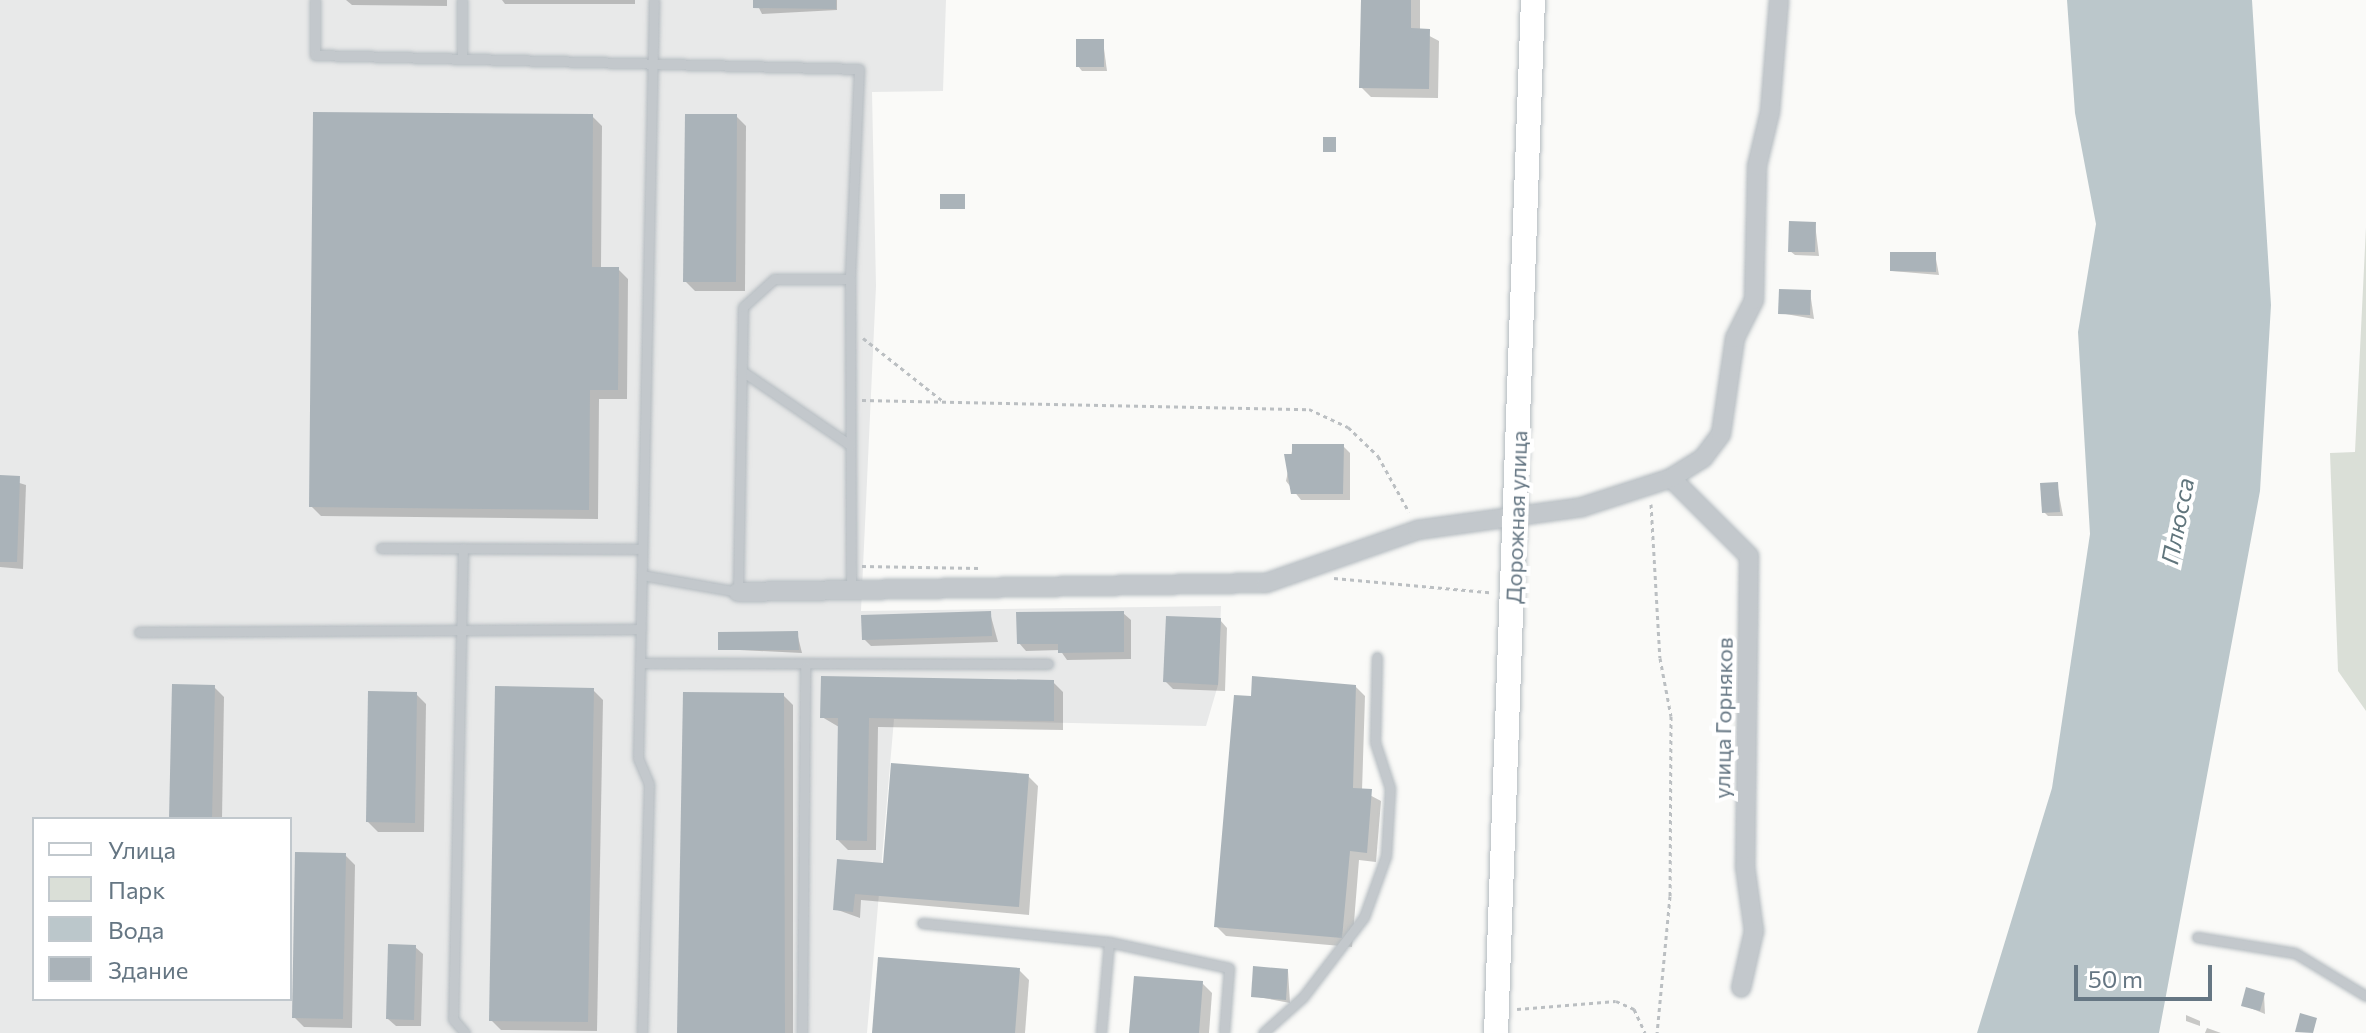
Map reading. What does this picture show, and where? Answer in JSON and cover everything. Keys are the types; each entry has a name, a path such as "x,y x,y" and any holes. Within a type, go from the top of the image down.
{"street":[{"name":"Дорожная улица","path":"1496,1022 1533,0"},
{"path":"738,592 1244,586 1417,530 1516,513 1582,507 1671,478 1703,458 1721,434 1735,338 1754,300 1757,166 1770,112 1779,0"},
{"name":"улица Горняков","path":"1671,478 1749,556 1745,866 1754,931 1741,988"}],"lane":[{"path":"315,0 315,55 652,61 859,69 850,279 851,592"},
{"path":"462,0 462,58"},
{"path":"642,1033 649,784 638,758 654,0"},
{"path":"642,575 738,592 743,307 774,279 850,279"},
{"path":"742,371 850,445"},
{"path":"381,548 642,549"},
{"path":"463,548 453,1019 465,1033"},
{"path":"139,632 641,629"},
{"path":"1263,1033 1303,997 1364,917 1386,856 1390,788 1375,742 1377,657"},
{"path":"640,663 805,667 1048,664"},
{"path":"802,1033 805,667"},
{"path":"922,923 1109,942 1229,968 1224,1033"},
{"path":"2197,937 2295,953 2366,996"},
{"path":"1101,1033 1109,942"}],"path":[{"path":"850,328 944,402"},
{"path":"850,400 1309,409 1348,427 1378,456 1417,530"},
{"path":"1646,486 1671,716 1670,896 1657,1033"},
{"path":"1496,1022 1616,1001 1634,1009 1645,1033"}],"shaded area":[{"path":"0,0 946,0 943,91 872,92 876,286 861,611 1221,606 1218,685 1206,726 894,719 867,1033 0,1033"}],"green space":[{"path":"2366,227 2366,711 2338,671 2330,453 2355,452"}],"water":[{"name":"Плюсса","path":"2067,0 2252,0 2271,305 2260,491 2159,1033 1977,1033 2052,788 2090,534 2078,332 2096,224 2075,113"}],"building":[{"path":"753,0 836,0 836,9 753,8"},
{"path":"1361,0 1411,0 1411,28 1430,29 1429,89 1359,88"},
{"path":"1076,39 1104,39 1104,67 1076,67"},
{"path":"313,112 593,114 592,267 619,267 618,390 590,390 589,510 309,507"},
{"path":"685,114 737,114 736,282 683,282"},
{"path":"1323,137 1336,137 1336,152 1323,152"},
{"path":"940,194 965,194 965,209 940,209"},
{"path":"1789,221 1816,222 1815,252 1788,252"},
{"path":"1890,252 1936,252 1936,272 1890,271"},
{"path":"1779,289 1811,290 1810,315 1778,314"},
{"path":"1292,444 1344,444 1343,494 1291,494 1284,454 1292,454"},
{"path":"0,475 20,476 17,562 0,562"},
{"path":"2058,482 2060,512 2042,513 2040,483"},
{"path":"991,611 992,636 862,640 861,615"},
{"path":"1124,611 1124,652 1058,653 1058,644 1017,644 1016,612"},
{"path":"1166,616 1221,618 1218,685 1163,682"},
{"path":"798,631 799,650 718,650 718,632"},
{"path":"821,676 1054,680 1054,721 869,718 867,841 836,840 838,718 820,718"},
{"path":"1252,676 1356,685 1353,788 1372,789 1367,853 1350,851 1342,938 1214,927 1234,695 1251,696"},
{"path":"172,684 215,685 212,817 169,817"},
{"path":"495,686 594,688 588,1022 489,1021"},
{"path":"368,691 417,692 415,823 366,822"},
{"path":"683,692 784,693 785,1033 677,1033"},
{"path":"891,763 1029,774 1019,907 855,894 853,912 833,910 837,859 883,863"},
{"path":"295,852 346,853 343,1019 292,1018"},
{"path":"388,944 416,945 414,1020 386,1019"},
{"path":"878,957 1020,968 1015,1033 872,1033"},
{"path":"1253,966 1288,969 1286,1000 1251,997"},
{"path":"1134,976 1203,981 1199,1033 1129,1033"},
{"path":"2246,987 2265,993 2260,1011 2241,1006"},
{"path":"2300,1013 2317,1018 2313,1033 2295,1032"}]}
